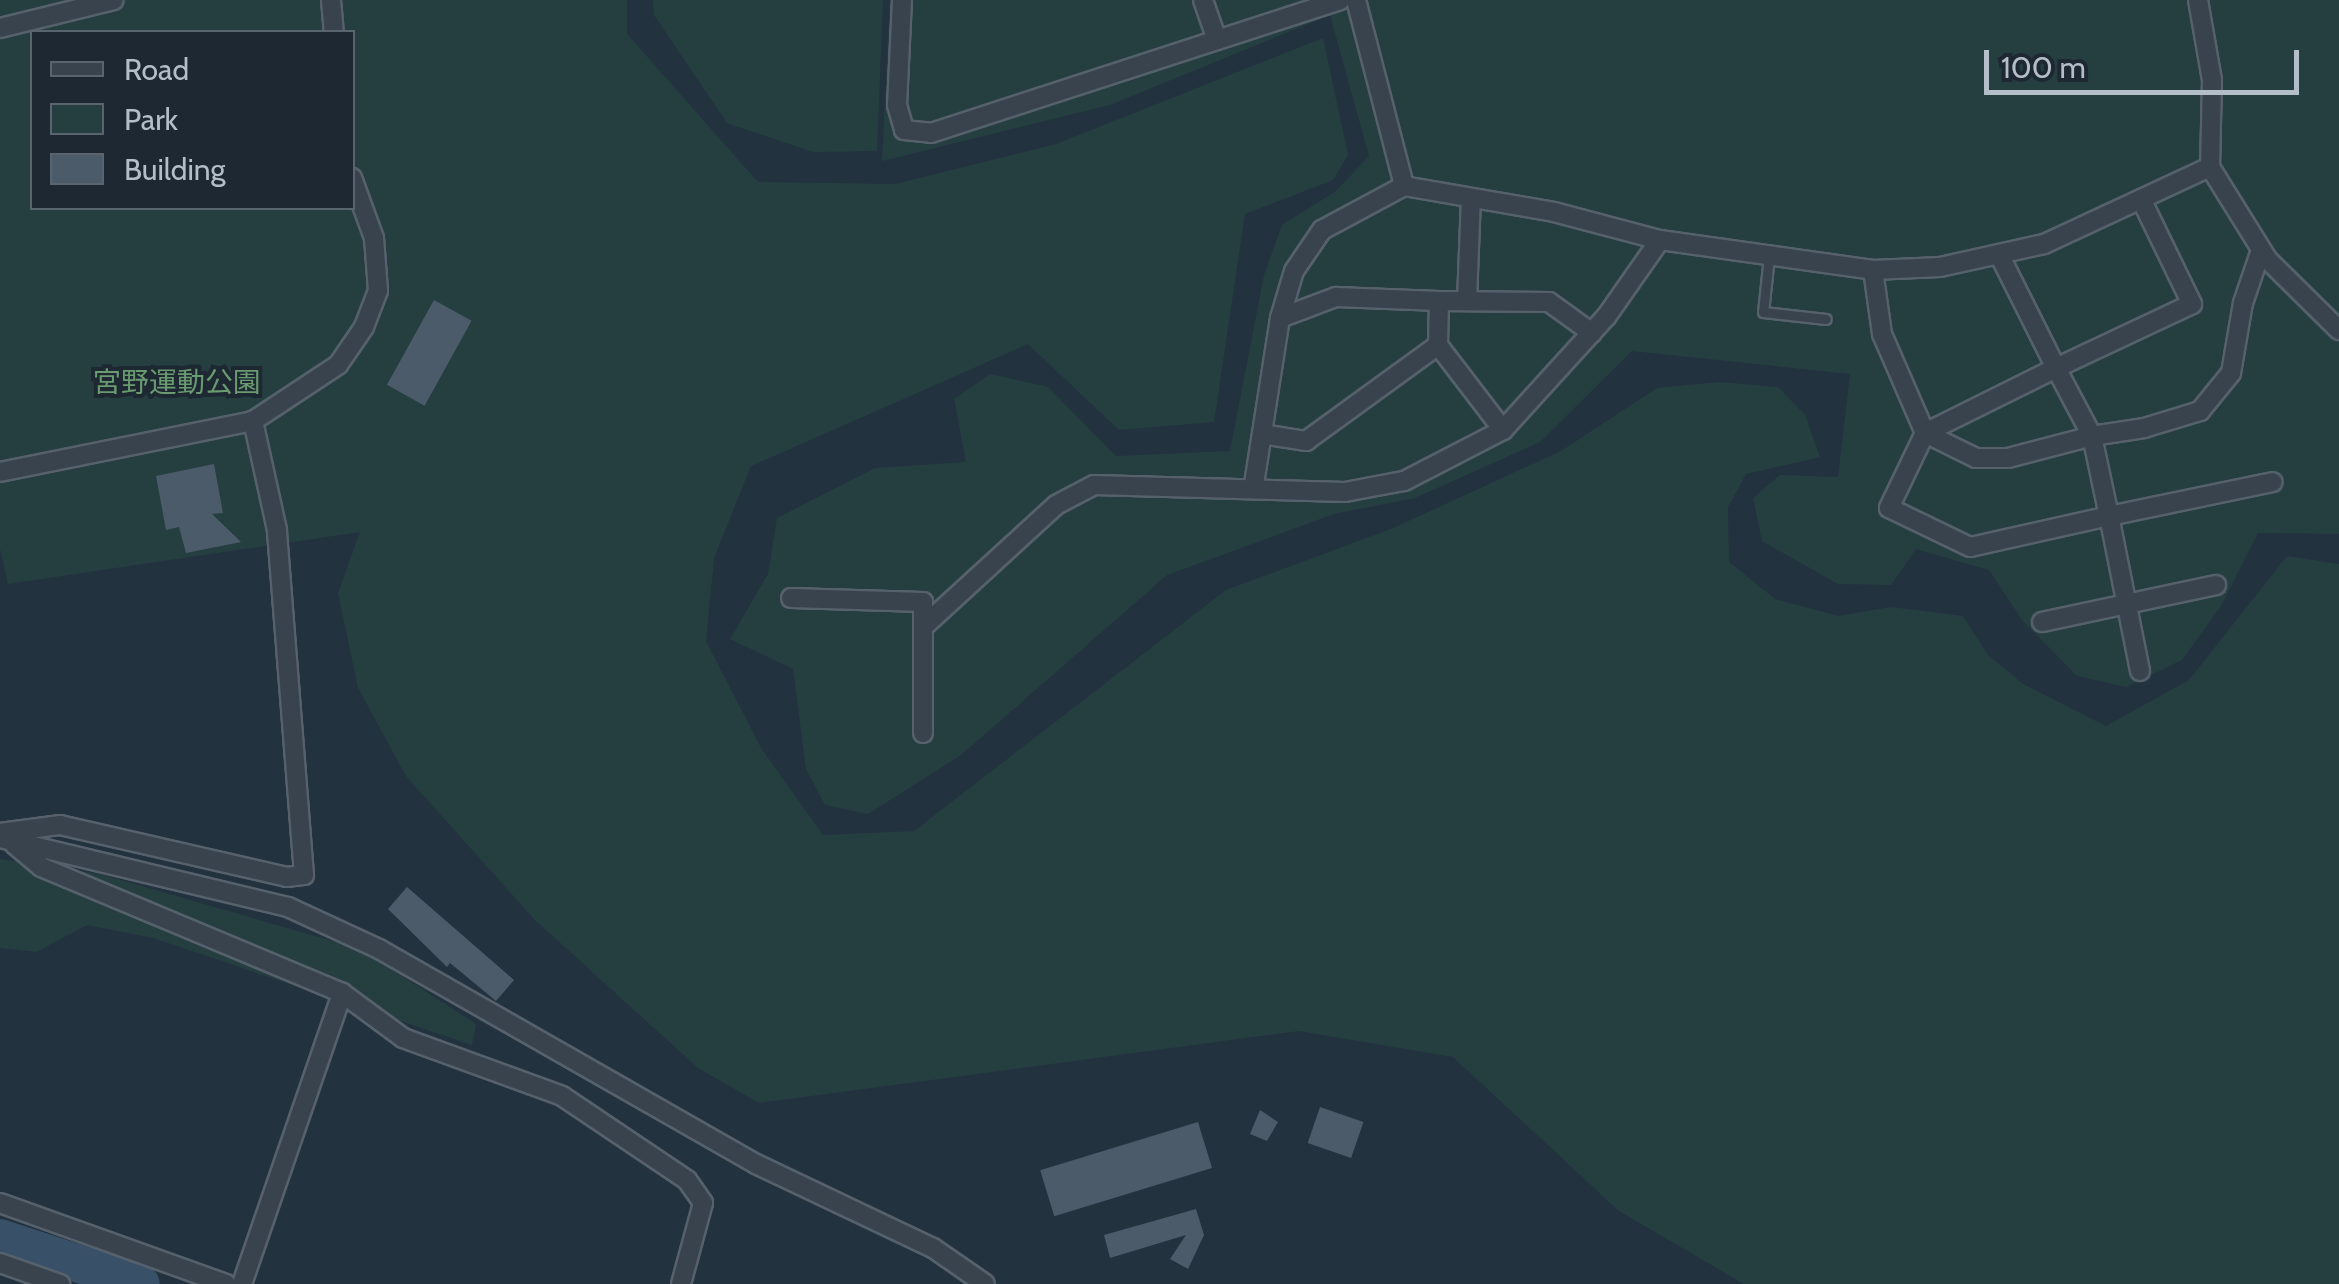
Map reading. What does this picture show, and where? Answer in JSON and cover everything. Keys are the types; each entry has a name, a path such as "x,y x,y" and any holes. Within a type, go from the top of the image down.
{"street":[{"path":"0,28 114,0"},
{"path":"331,0 334,30"},
{"path":"902,0 897,105 904,130 931,133 1340,0"},
{"path":"1203,0 1217,40"},
{"path":"1356,0 1404,186"},
{"path":"2198,0 2212,80 2210,167 2261,250 2339,330"},
{"path":"1254,484 1280,318 1294,271 1322,230 1404,186 1660,240 1873,270 1940,267 2044,244 2210,167"},
{"path":"0,472 253,421 338,366 364,328 378,291 374,238 355,186"},
{"path":"1467,301 1471,198"},
{"path":"2141,199 2192,304 1925,432 1889,508 1970,547 2274,482"},
{"path":"922,627 1056,505 1094,485 1254,484 1345,492 1404,481 1503,430 1592,333 1660,240"},
{"path":"1873,270 1882,334 1925,432 1976,458 2008,458 2176,420 2219,394 2231,373 2242,303 2261,250"},
{"path":"1999,254 2092,436 2140,671"},
{"path":"1280,318 1336,297 1549,302 1592,333"},
{"path":"1439,301 1438,345 1503,430"},
{"path":"1262,434 1306,442 1438,345"},
{"path":"3,838 60,825 286,876 304,875 278,530 253,421"},
{"path":"2042,622 2216,585"},
{"path":"791,598 922,602 923,732"},
{"path":"3,838 41,867 342,993 403,1038 562,1096 687,1180 703,1203 681,1284"},
{"path":"3,838 288,908 379,948 756,1164 934,1248 984,1284"},
{"path":"242,1284 342,993"},
{"path":"0,1203 226,1284"},
{"path":"0,1263 60,1284"}],"lane":[{"path":"1769,256 1763,312 1826,319"}],"green space":[{"name":"宮野運動公園","path":"0,0 627,0 627,34 758,182 895,184 1056,144 1323,38 1348,155 1333,180 1245,214 1214,422 1119,430 1028,344 751,466 714,558 706,641 761,748 823,835 914,831 1226,590 1391,529 1561,451 1657,388 1720,382 1778,387 1805,415 1820,457 1746,474 1728,507 1729,562 1775,599 1838,616 1891,607 1963,616 1988,655 2023,684 2106,726 2189,680 2287,556 2339,564 2339,1284 1744,1284 1619,1211 1453,1057 1299,1031 759,1103 698,1068 534,919 406,776 358,688 338,593 360,532 8,584 0,549"},
{"path":"653,0 883,0 877,151 813,152 727,123 654,15"},
{"path":"890,0 2339,0 2339,534 2258,533 2221,606 2182,660 2126,687 2077,676 2022,620 1989,570 1916,549 1891,585 1838,584 1762,541 1753,498 1780,475 1838,477 1850,374 1632,351 1540,442 1415,498 1334,514 1167,575 961,755 868,814 825,805 806,769 793,669 730,639 768,574 777,518 875,468 966,462 954,399 990,374 1048,387 1116,456 1230,451 1264,275 1282,225 1336,191 1369,156 1330,15 1110,105 882,161"},
{"path":"0,859 100,874 360,949 476,1024 472,1045 153,938 87,925 36,952 0,948"}],"building":[{"path":"434,300 472,321 425,406 387,385"},
{"path":"214,464 223,513 212,514 241,542 186,553 179,527 166,530 156,476"},
{"path":"407,887 514,980 496,1001 450,963 447,967 388,909"},
{"path":"1320,1107 1363,1122 1351,1158 1308,1143"},
{"path":"1260,1110 1278,1122 1267,1141 1250,1134"},
{"path":"1198,1122 1212,1168 1054,1216 1040,1170"},
{"path":"1196,1209 1204,1235 1188,1269 1170,1259 1186,1235 1110,1258 1104,1235"}],"waterway":[{"path":"0,1238 141,1284"}]}
